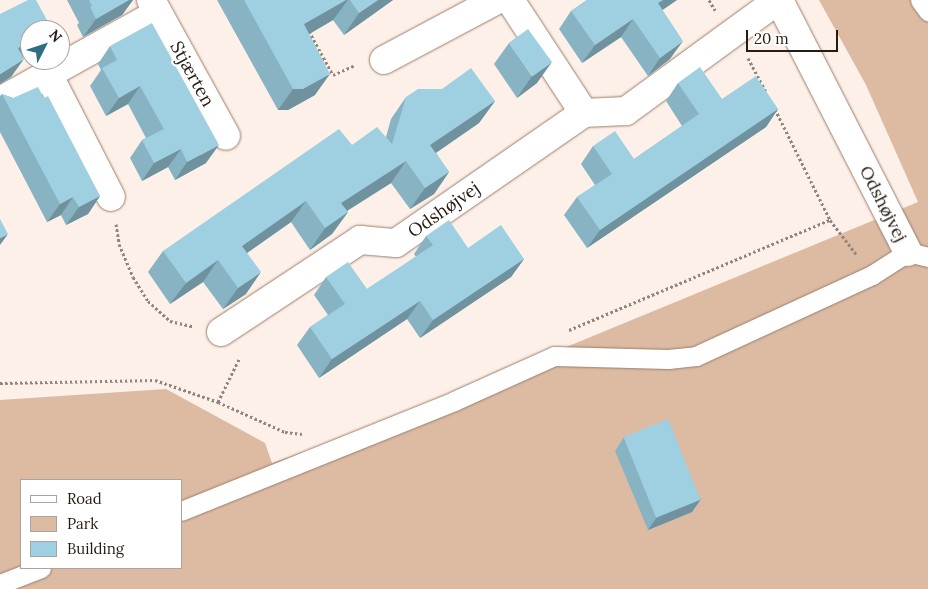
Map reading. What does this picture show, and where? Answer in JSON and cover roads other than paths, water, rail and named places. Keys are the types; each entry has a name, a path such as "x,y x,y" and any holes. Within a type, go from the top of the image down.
{"street":[{"path":"384,60 497,0"},
{"path":"510,0 584,113"},
{"name":"Odshøjvej","path":"221,332 360,240 396,243 584,113 626,111 778,0 918,255"},
{"name":"Stjærten","path":"0,101 48,74 155,6 226,136"},
{"path":"48,74 112,197"}],"lane":[{"path":"920,0 928,11"},
{"name":"Odshøjvej","path":"182,511 454,401 554,356 668,359 696,356 918,255"},
{"path":"0,584 38,569"}]}
